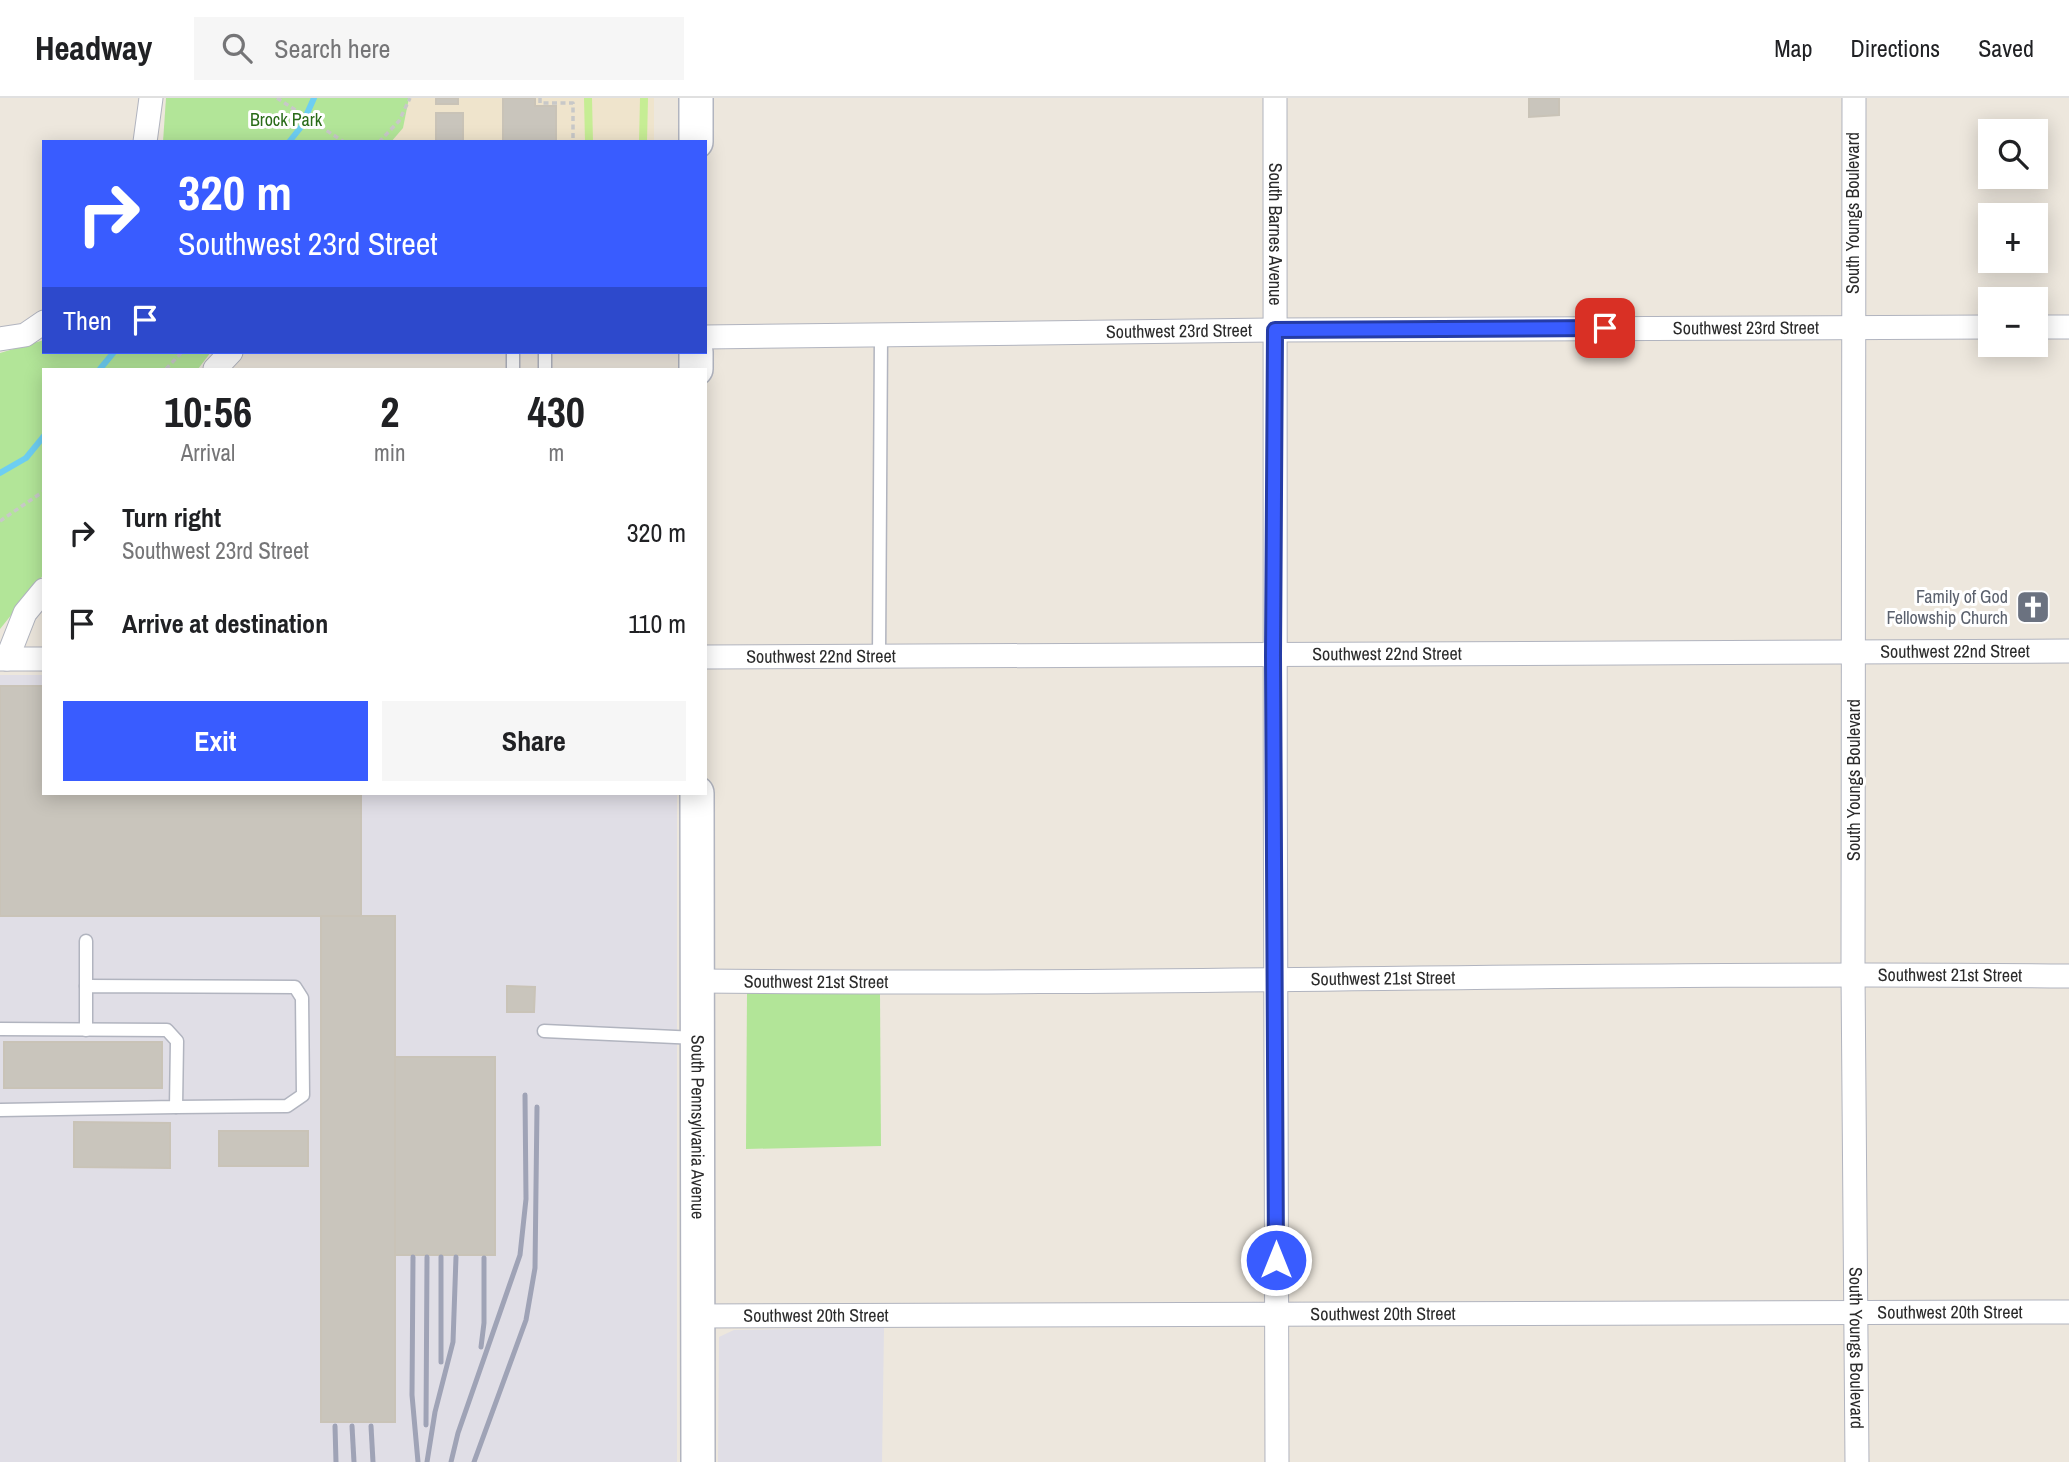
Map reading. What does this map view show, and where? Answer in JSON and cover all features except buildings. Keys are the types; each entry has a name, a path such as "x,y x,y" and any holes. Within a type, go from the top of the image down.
{"main road":[{"path":"696,98 696,140"},
{"name":"South Pennsylvania Avenue","path":"696,795 698,1462"}],"street":[{"path":"145,140 151,98"},
{"name":"South Barnes Avenue","path":"1275,98 1273,656 1277,981 1277,1462"},
{"name":"South Youngs Boulevard","path":"1854,98 1853,974 1857,1462"},
{"path":"0,339 16,338 37,327"},
{"name":"Southwest 23rd Street","path":"707,337 1275,330 1978,327"},
{"path":"2048,327 2069,327"},
{"path":"216,368 229,354"},
{"path":"42,593 26,613 4,659 42,659"},
{"name":"Southwest 22nd Street","path":"707,657 2069,651"},
{"name":"Southwest 21st Street","path":"697,981 1277,981 1853,974 2069,976"},
{"name":"Southwest 20th Street","path":"697,1316 1276,1316 1856,1310 2069,1312"}],"lane":[{"path":"879,657 881,335"},
{"path":"86,941 86,1030"},
{"path":"0,1110 287,1106 303,1095 302,998 295,987 86,986"},
{"path":"0,1029 167,1030 177,1041 176,1107"},
{"path":"544,1031 697,1038"}],"path":[{"path":"277,98 341,140"},
{"path":"381,140 398,121 410,98"},
{"path":"540,98 540,103 573,103 573,140"},
{"path":"167,368 180,354"},
{"path":"0,521 42,492"}],"shaded area":[{"path":"409,98 654,98 654,140 393,140 403,127"},
{"path":"0,675 42,675 42,795 677,795 677,1462 0,1462"},
{"path":"884,1327 882,1462 718,1462 719,1337 734,1330"}],"green space":[{"name":"Brock Park","path":"166,98 409,98 403,128 393,140 163,140"},
{"path":"584,98 592,98 593,140 585,140"},
{"path":"640,98 648,98 647,140 639,140"},
{"path":"42,341 42,354 209,354 199,368 42,368 42,576 0,629 0,353"},
{"path":"747,993 880,994 881,1146 746,1149"}],"waterway":[{"path":"291,140 301,127 314,98"},
{"path":"101,368 112,354"},
{"path":"0,473 26,458 42,438"}],"railway":[{"path":"451,1462 458,1433 520,1255 526,1199 525,1095"},
{"path":"474,1462 526,1320 535,1268 537,1107"},
{"path":"413,1257 412,1395 418,1462"},
{"path":"426,1425 427,1257"},
{"path":"441,1257 441,1362"},
{"path":"427,1462 435,1412 453,1342 456,1257"},
{"path":"481,1347 484,1323 484,1258"},
{"path":"335,1426 336,1462"},
{"path":"352,1426 354,1462"},
{"path":"371,1426 373,1462"}],"place":[{"name":"Family of God Fellowship Church","path":"2033,607"}],"route":[{"path":"1276,1260 1277,981 1273,656 1275,330 1605,328"}]}
